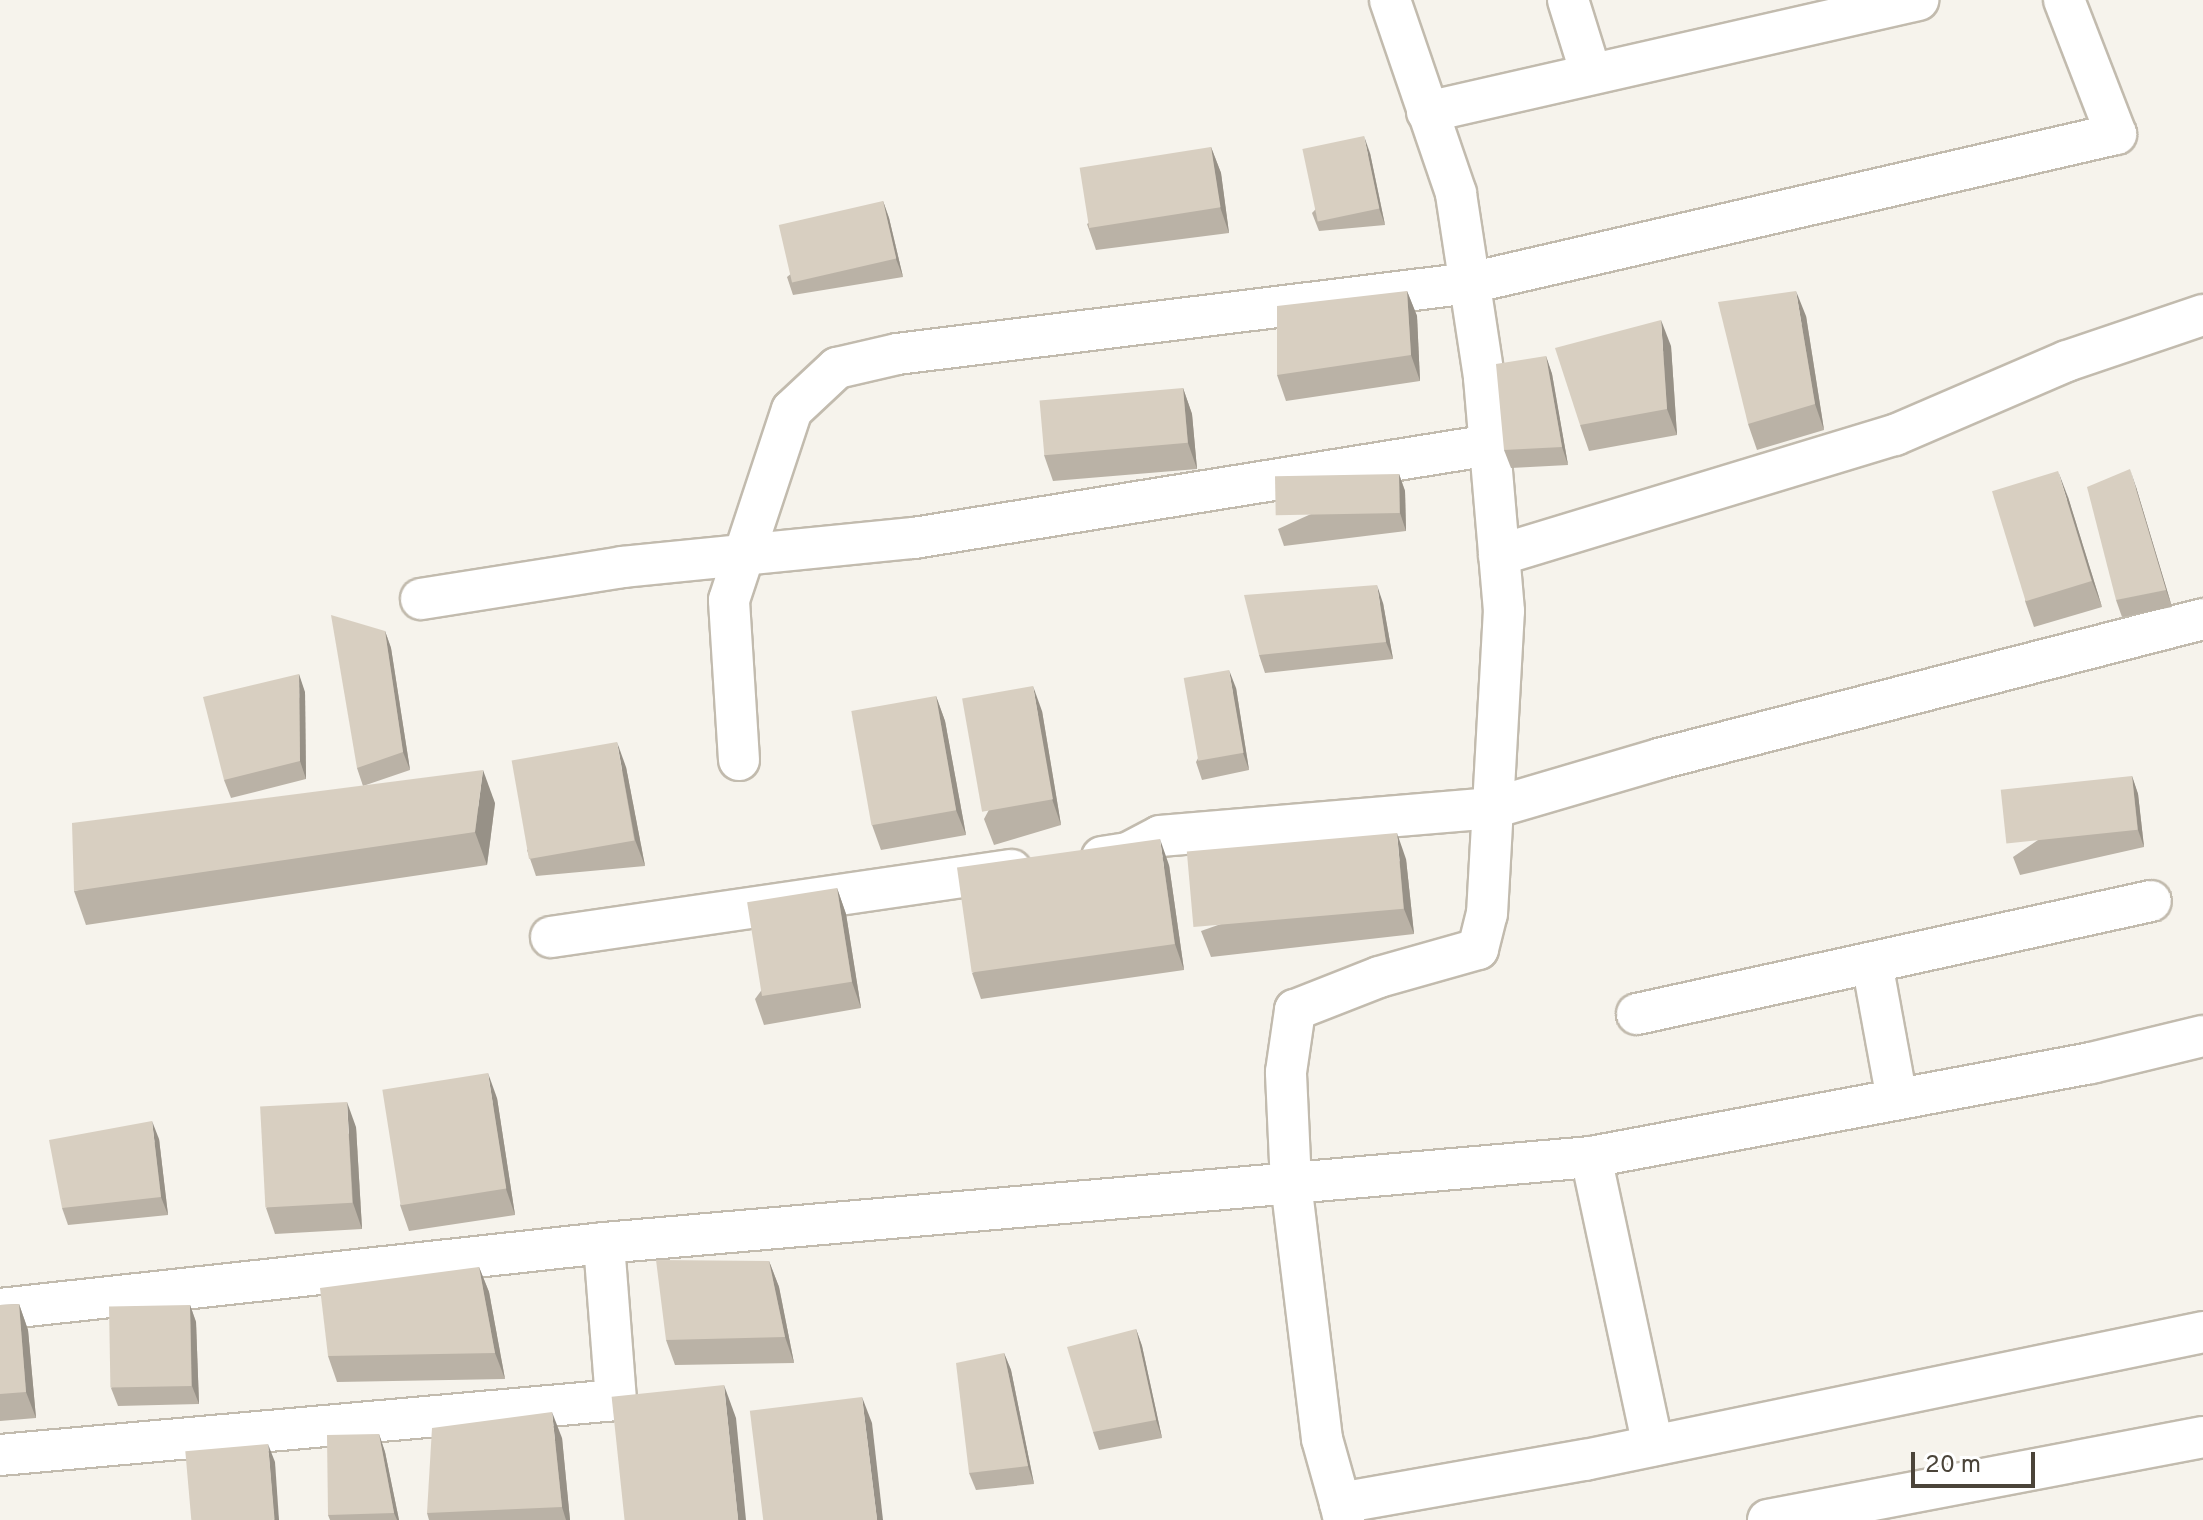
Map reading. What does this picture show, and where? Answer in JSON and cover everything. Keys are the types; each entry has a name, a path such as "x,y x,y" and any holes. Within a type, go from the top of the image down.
{"street":[{"path":"1390,0 1456,193 1490,445 1504,611 1487,914 1478,949 1379,977 1295,1010 1286,1072 1291,1184 1322,1439 1342,1512 2203,1332"},
{"path":"1568,0 1591,74"},
{"path":"1427,112 1918,0"},
{"path":"739,760 729,600 792,410 837,368 897,354 1470,283 2116,134 2064,0"},
{"path":"1499,555 1895,435 2067,361 2203,315"},
{"path":"421,599 744,553 914,538 1490,445"},
{"path":"551,937 1128,853 1160,836 1493,808 1659,759 2203,619"},
{"path":"1637,1014 2151,901"},
{"path":"1872,963 1897,1099"},
{"path":"0,1309 604,1243 1591,1157 1897,1099 2203,1036"},
{"path":"1591,1157 1653,1445"},
{"path":"0,1455 616,1400 604,1243"},
{"path":"1768,1520 2203,1437"}],"building":[{"path":"1364,136 1379,208 1318,221 1302,149"},
{"path":"1211,147 1221,207 1089,228 1080,168"},
{"path":"883,201 896,258 792,283 779,225"},
{"path":"1407,291 1411,355 1277,375 1277,306"},
{"path":"1796,291 1815,404 1748,424 1718,302"},
{"path":"1661,320 1667,409 1580,425 1555,348"},
{"path":"1546,356 1562,447 1504,450 1496,364"},
{"path":"1183,388 1188,443 1044,455 1040,401"},
{"path":"2130,469 2166,590 2116,600 2087,487"},
{"path":"2058,471 2092,581 2026,601 1992,491"},
{"path":"1399,474 1400,513 1276,515 1275,476"},
{"path":"1377,585 1386,642 1259,655 1244,595"},
{"path":"331,615 385,631 403,752 357,768"},
{"path":"1229,670 1244,753 1198,761 1184,678"},
{"path":"299,674 300,761 224,780 203,697"},
{"path":"1033,686 1053,799 982,812 962,699"},
{"path":"936,696 956,810 871,825 851,711"},
{"path":"617,742 634,840 529,859 512,761"},
{"path":"483,770 475,832 74,891 72,823"},
{"path":"2132,776 2138,830 2006,844 2001,790"},
{"path":"1397,833 1404,909 1193,927 1187,851"},
{"path":"1160,839 1175,944 972,972 957,868"},
{"path":"837,888 852,982 762,996 747,902"},
{"path":"488,1073 506,1189 401,1205 382,1090"},
{"path":"347,1102 352,1203 265,1207 260,1107"},
{"path":"152,1121 161,1197 62,1208 49,1140"},
{"path":"656,1260 769,1261 785,1337 666,1340"},
{"path":"479,1267 495,1353 328,1356 320,1288"},
{"path":"19,1304 26,1392 0,1394 0,1305"},
{"path":"190,1305 191,1386 110,1387 109,1306"},
{"path":"1136,1329 1156,1420 1093,1432 1067,1347"},
{"path":"1004,1353 1028,1466 969,1473 956,1363"},
{"path":"724,1385 738,1520 625,1520 612,1397"},
{"path":"862,1397 877,1520 763,1520 750,1411"},
{"path":"552,1412 562,1507 427,1513 432,1428"},
{"path":"379,1434 394,1513 328,1515 327,1435"},
{"path":"268,1444 275,1520 191,1520 185,1451"}]}
